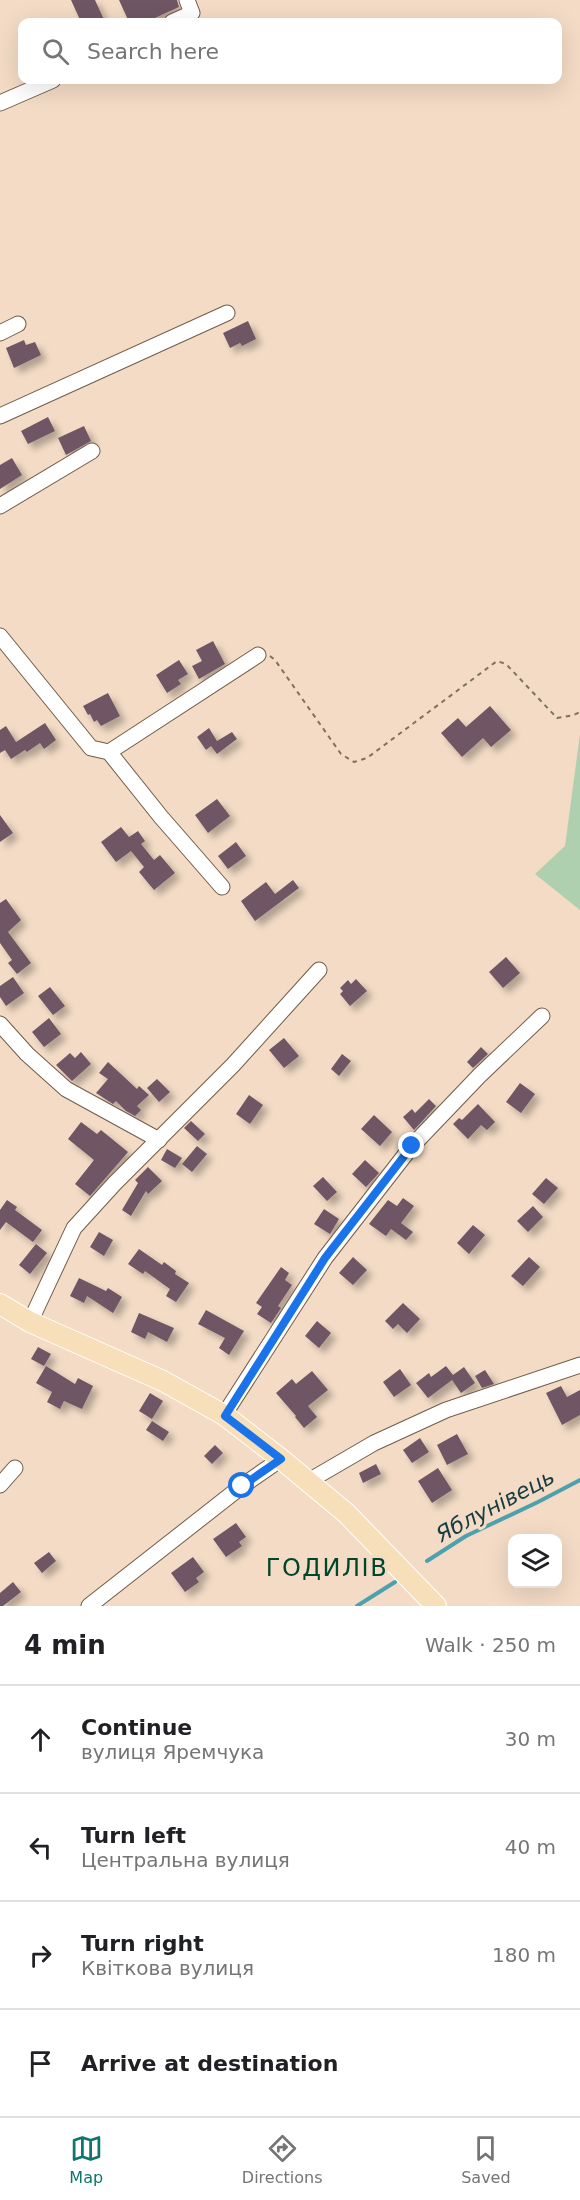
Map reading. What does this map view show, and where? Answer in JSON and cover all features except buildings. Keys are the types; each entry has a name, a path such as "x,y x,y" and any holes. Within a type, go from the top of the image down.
{"main road":[{"path":"0,1304 30,1322 163,1381 225,1416 346,1513 436,1606"}],"street":[{"path":"181,18 192,13 188,0"},
{"path":"0,103 44,84"},
{"path":"0,416 227,313"},
{"path":"0,333 18,324"},
{"path":"0,506 92,451"},
{"path":"0,636 91,748 109,752 161,817 222,887"},
{"path":"109,752 258,655"},
{"path":"30,1322 75,1228 116,1183 233,1065 319,970"},
{"path":"225,1416 325,1258 412,1146 479,1076 542,1016"},
{"path":"0,1024 27,1054 66,1089 159,1140"},
{"path":"307,1482 374,1443 446,1410 580,1365"},
{"path":"89,1606 242,1486 281,1459"},
{"path":"0,1485 15,1468"}],"path":[{"path":"258,655 267,655 275,660 341,754 354,762 367,758 497,661 506,664 557,718 580,712"}],"green space":[{"path":"580,734 580,910 535,874 565,846"}],"waterway":[{"name":"Яблунівець","path":"427,1561 466,1536 580,1480"},
{"name":"Яблунівець","path":"357,1606 395,1582"}],"district":[{"name":"ГОДИЛІВ","path":"327,1568"}],"route":[{"path":"242,1486 281,1459 225,1416 325,1258 412,1146"}]}
